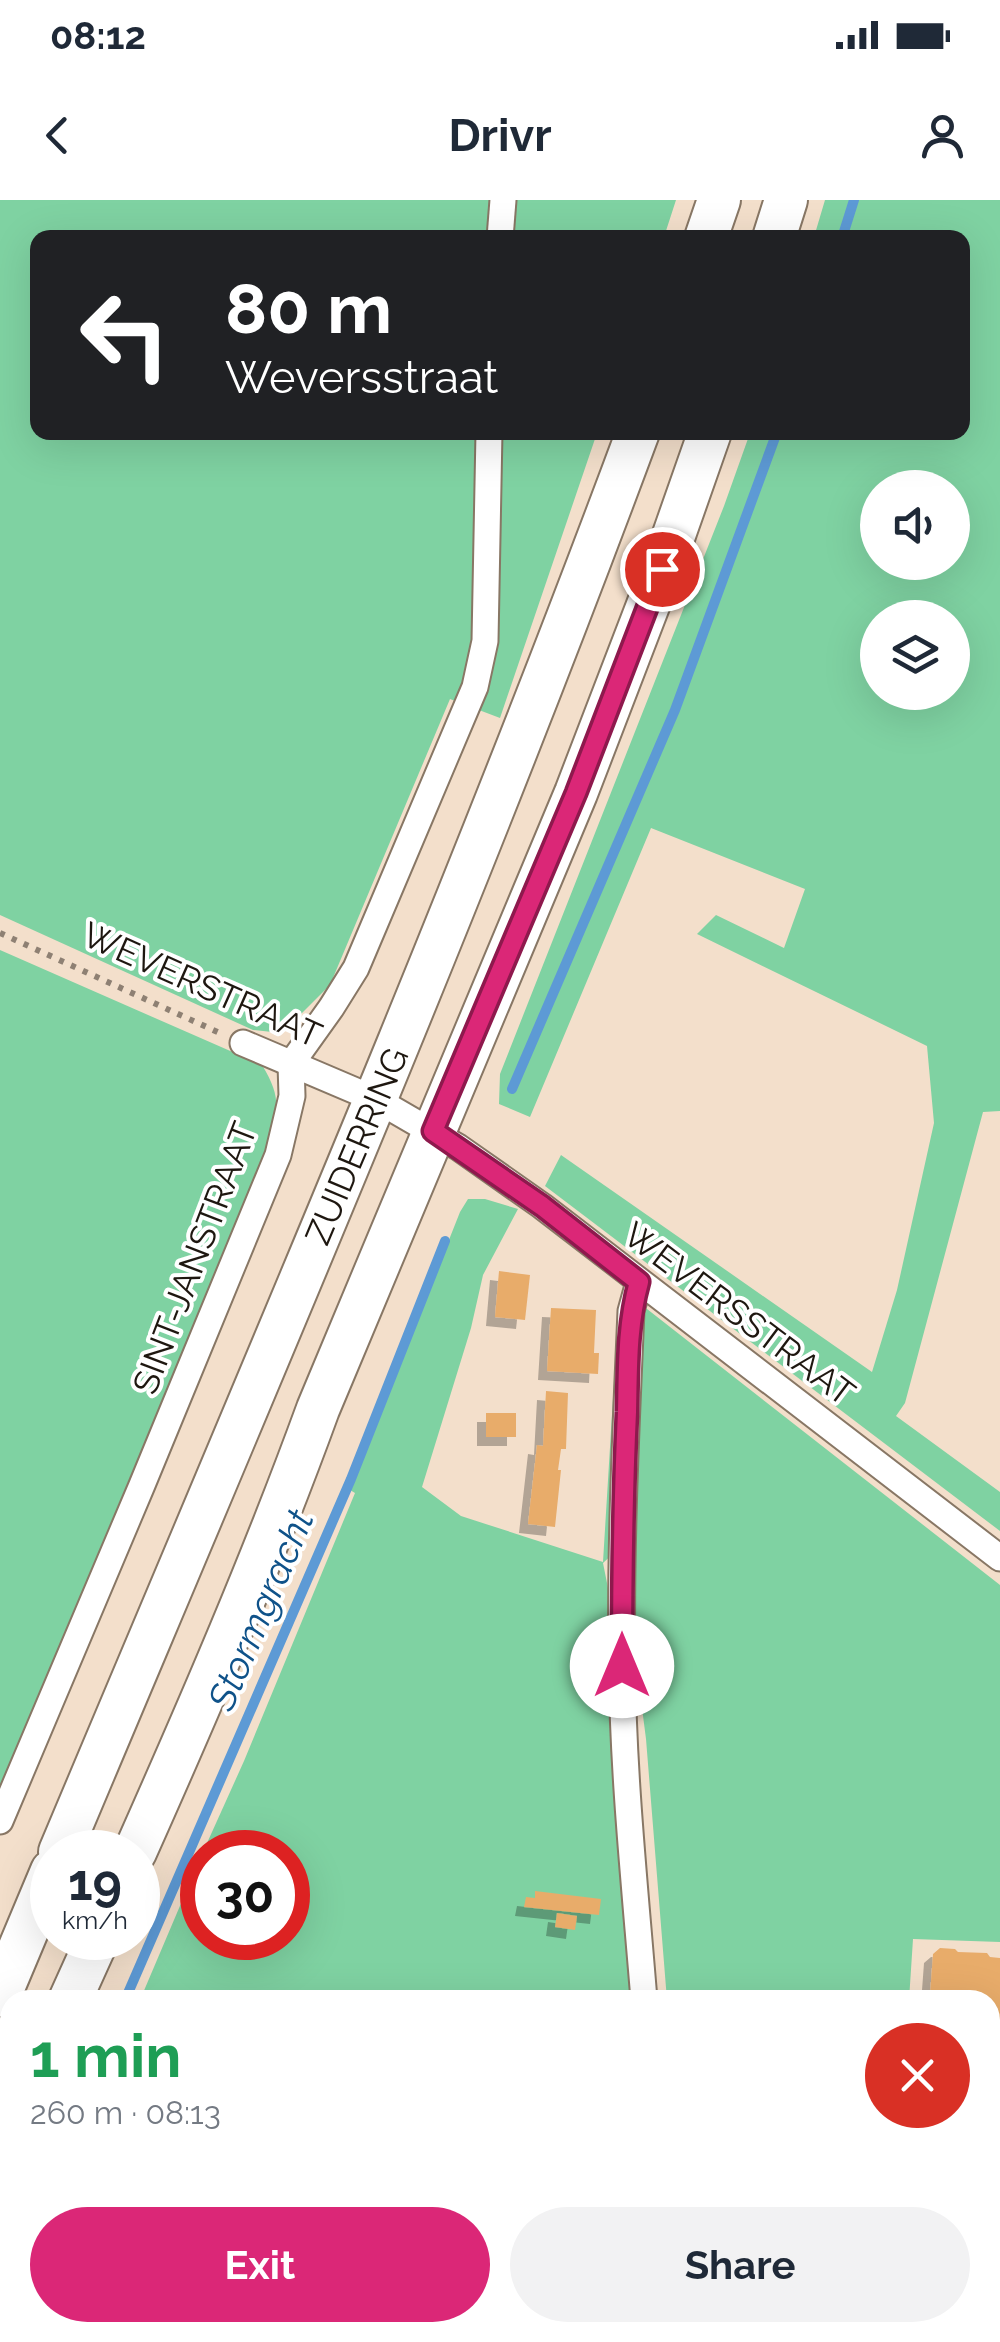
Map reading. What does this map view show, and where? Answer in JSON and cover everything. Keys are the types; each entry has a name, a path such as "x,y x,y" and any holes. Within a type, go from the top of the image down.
{"highway":[{"path":"709,230 719,200"},
{"path":"777,230 786,200"},
{"name":"ZUIDERRING","path":"69,1830 377,1100 635,440"},
{"name":"ZUIDERRING","path":"144,1830 272,1532 318,1409 583,776 707,440"},
{"path":"2,1990 30,1924"},
{"path":"75,1990 88,1960"}],"street":[{"path":"500,230 502,200"},
{"path":"291,1064 356,968 475,688 486,641 489,440"},
{"name":"WEVERSTRAAT","path":"242,1043 377,1100 433,1131"},
{"name":"SINT-JANSTRAAT","path":"0,1821 278,1155 292,1096 291,1064"},
{"name":"WEVERSSTRAAT","path":"433,1131 542,1206 1000,1558"},
{"path":"639,1282 631,1311 625,1438 622,1666 643,1990"}],"path":[{"name":"WEVERSTRAAT","path":"0,933 242,1043"}],"green space":[{"path":"0,200 676,200 666,230 30,230 30,440 595,440 500,718 450,699 330,985 299,1016 272,1032 253,1030 0,915"},
{"path":"825,200 1000,200 1000,1111 983,1112 905,1403 896,1416 1000,1492 1000,1531 545,1186 561,1155 872,1372 897,1290 934,1123 927,1046 697,934 716,915 784,948 805,889 651,828 530,1117 499,1104 500,1074 748,440 970,440 970,230 816,230"},
{"path":"0,950 262,1065 276,1102 271,1142 0,1787"},
{"path":"468,1199 485,1199 518,1209 483,1275 471,1328 422,1487 461,1516 603,1562 615,1365 624,1291 1000,1585 1000,1942 913,1939 910,1990 666,1990 646,1739 633,1638 616,1551 603,1563 609,1593 614,1732 634,1990 144,1990 180,1906 180,1960 310,1960 310,1830 213,1830 355,1493 350,1490 460,1212"}],"building":[{"path":"499,1271 530,1275 525,1320 495,1317"},
{"path":"551,1308 596,1310 594,1353 599,1353 598,1374 547,1371"},
{"path":"546,1391 568,1393 566,1449 561,1449 558,1470 555,1527 528,1524 537,1445 543,1446"},
{"path":"486,1413 516,1413 516,1437 486,1437"},
{"path":"535,1891 601,1899 599,1915 524,1907 526,1897 535,1898"},
{"path":"557,1913 577,1916 575,1930 555,1927"},
{"path":"940,1948 1000,1958 1000,1990 930,1990 933,1954"}],"waterway":[{"name":"Stormgracht","path":"845,230 854,200"},
{"name":"Stormgracht","path":"512,1089 675,710 774,440"},
{"name":"Stormgracht","path":"129,1990 351,1479 445,1241"}],"route":[{"path":"622,1666 623,1492 631,1311 639,1282 542,1206 433,1131 576,793 662,569"}]}
